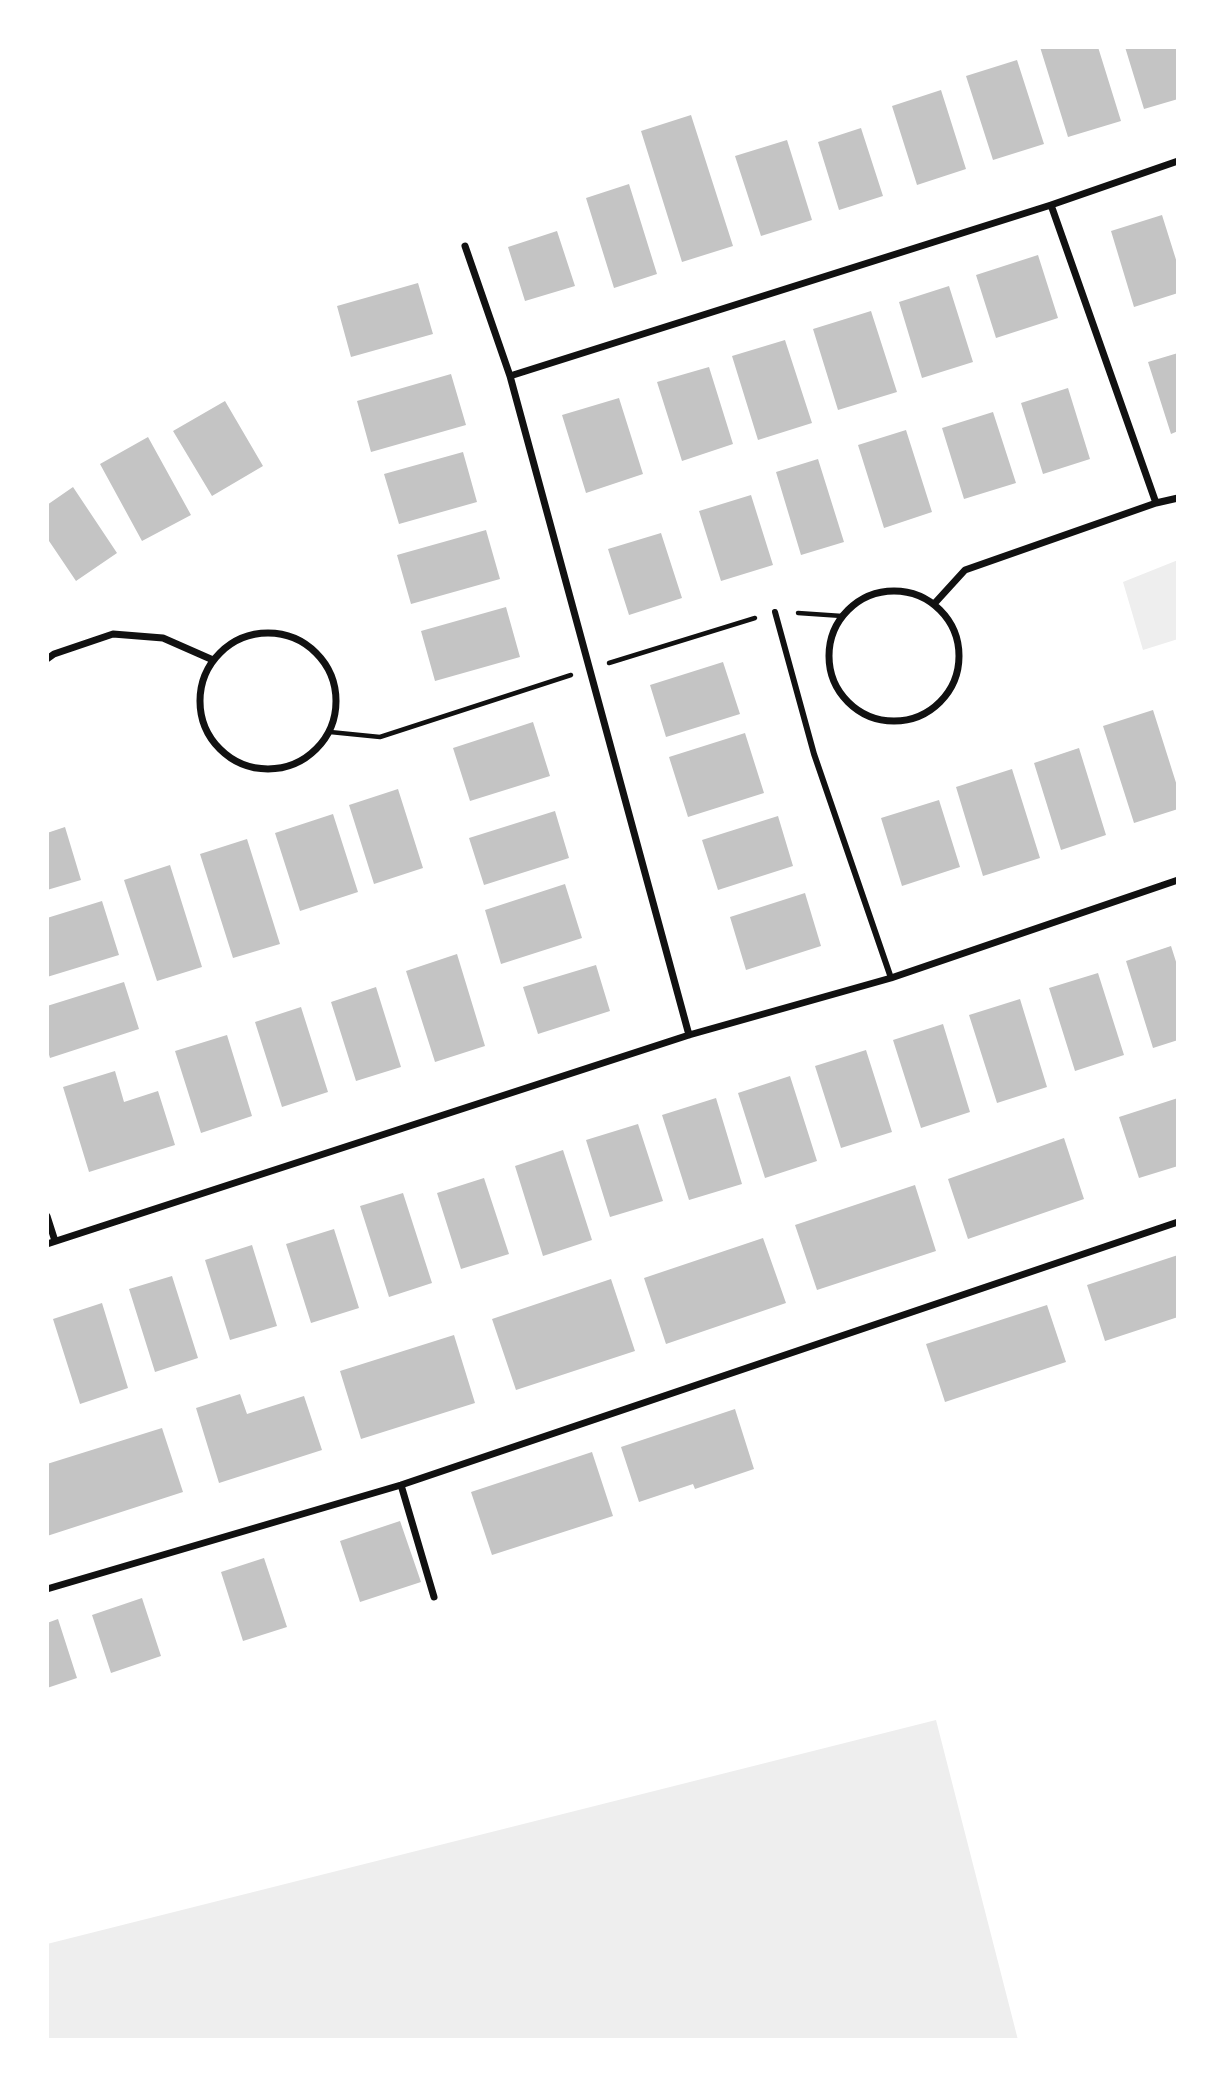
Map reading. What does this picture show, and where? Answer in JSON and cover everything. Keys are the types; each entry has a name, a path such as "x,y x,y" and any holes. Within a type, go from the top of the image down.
{"street":[{"path":"510,376 1051,205 1178,161"},
{"path":"1051,205 1157,503"},
{"path":"465,246 510,376 689,1035"},
{"path":"934,604 965,569 1178,498"},
{"path":"886,591 911,593 934,604 951,624 959,648 957,673 946,696 926,713 902,721 876,719 854,708 837,688 829,664 830,638 842,616 862,599 886,591"},
{"path":"775,612 814,754 891,978"},
{"path":"47,659 54,654 113,634 163,638 213,660"},
{"path":"255,634 280,634 304,643 322,660 333,682 336,707 330,732 309,757 279,769 247,767 219,750 203,723 201,690 213,660 232,643 255,634"},
{"path":"47,1216 51,1242 689,1035 891,978 1178,880"},
{"path":"47,1589 401,1485 1178,1222"},
{"path":"401,1485 434,1597"}],"shaded area":[{"path":"1178,560 1178,639 1143,650 1123,582"},
{"path":"936,1720 1018,2040 47,2040 47,1944"}],"building":[{"path":"1040,47 1098,47 1121,121 1068,137"},
{"path":"1125,47 1178,47 1178,99 1144,109"},
{"path":"1017,60 1044,144 993,160 966,76"},
{"path":"941,90 966,169 917,185 892,106"},
{"path":"691,115 733,246 682,262 641,131"},
{"path":"861,128 883,196 839,210 818,142"},
{"path":"787,140 812,220 761,236 735,156"},
{"path":"629,184 657,274 614,288 586,198"},
{"path":"1162,215 1178,266 1178,293 1134,307 1111,231"},
{"path":"557,231 575,286 525,301 508,247"},
{"path":"1038,255 1058,318 996,338 976,275"},
{"path":"418,283 433,334 351,357 337,306"},
{"path":"949,286 973,362 922,378 899,302"},
{"path":"871,311 897,392 838,410 813,329"},
{"path":"785,340 812,423 758,440 732,356"},
{"path":"1178,353 1178,431 1171,434 1148,362"},
{"path":"709,367 733,444 682,461 657,382"},
{"path":"451,374 466,425 371,452 357,401"},
{"path":"1068,388 1090,459 1043,474 1021,403"},
{"path":"619,398 643,474 586,493 562,415"},
{"path":"225,401 263,466 212,496 173,431"},
{"path":"993,412 1016,483 964,499 942,428"},
{"path":"906,430 932,512 884,528 858,445"},
{"path":"148,437 191,515 142,541 100,464"},
{"path":"463,452 477,502 399,524 384,474"},
{"path":"818,459 844,542 801,555 776,472"},
{"path":"73,487 117,553 76,581 47,538 47,505"},
{"path":"751,495 773,565 721,581 699,511"},
{"path":"486,530 500,579 411,604 397,555"},
{"path":"661,533 682,598 629,615 608,549"},
{"path":"506,607 520,657 435,681 421,631"},
{"path":"723,662 740,714 666,737 650,685"},
{"path":"1153,710 1178,789 1178,809 1134,823 1103,726"},
{"path":"533,722 550,776 470,801 453,748"},
{"path":"745,733 764,793 688,817 669,757"},
{"path":"1079,748 1106,835 1061,850 1034,763"},
{"path":"1012,769 1040,858 983,876 956,787"},
{"path":"398,789 423,868 374,884 349,805"},
{"path":"939,800 960,867 902,886 881,818"},
{"path":"555,811 569,858 484,885 469,838"},
{"path":"333,814 358,892 300,911 275,833"},
{"path":"778,816 793,866 718,890 702,840"},
{"path":"65,827 81,880 47,890 47,833"},
{"path":"247,839 280,944 233,958 200,854"},
{"path":"170,865 202,967 157,981 124,880"},
{"path":"565,884 582,938 501,964 485,910"},
{"path":"805,893 821,946 746,970 730,917"},
{"path":"102,901 119,955 47,977 47,918"},
{"path":"1171,946 1178,968 1178,1040 1153,1048 1126,961"},
{"path":"457,954 485,1046 435,1062 406,971"},
{"path":"596,965 610,1011 538,1034 523,987"},
{"path":"1098,973 1124,1055 1075,1071 1049,988"},
{"path":"124,982 139,1029 50,1058 47,1048 47,1006"},
{"path":"376,987 401,1067 356,1081 331,1002"},
{"path":"1020,999 1047,1087 997,1103 969,1015"},
{"path":"301,1007 328,1092 282,1107 255,1022"},
{"path":"943,1024 970,1112 921,1128 893,1040"},
{"path":"227,1035 252,1116 201,1133 175,1051"},
{"path":"866,1050 892,1132 841,1148 815,1066"},
{"path":"115,1071 124,1102 158,1091 175,1145 89,1172 63,1087"},
{"path":"790,1076 817,1161 765,1178 738,1093"},
{"path":"716,1098 742,1184 689,1200 662,1115"},
{"path":"1178,1098 1178,1166 1139,1178 1119,1117"},
{"path":"638,1124 663,1201 610,1217 586,1140"},
{"path":"1064,1138 1084,1199 968,1239 948,1179"},
{"path":"563,1150 592,1240 543,1256 515,1166"},
{"path":"484,1178 509,1254 461,1269 437,1193"},
{"path":"915,1185 936,1251 817,1290 795,1225"},
{"path":"403,1193 432,1283 389,1297 360,1206"},
{"path":"334,1229 359,1308 311,1323 286,1244"},
{"path":"763,1238 786,1303 666,1344 644,1278"},
{"path":"252,1245 277,1326 230,1340 205,1260"},
{"path":"1178,1255 1178,1317 1105,1341 1087,1285"},
{"path":"172,1276 198,1358 155,1372 129,1289"},
{"path":"611,1279 635,1351 516,1390 492,1319"},
{"path":"102,1303 128,1388 80,1404 53,1319"},
{"path":"1047,1305 1066,1362 945,1402 926,1344"},
{"path":"454,1335 475,1403 361,1439 340,1371"},
{"path":"240,1394 247,1414 304,1396 322,1450 219,1483 196,1408"},
{"path":"735,1409 754,1469 695,1489 693,1484 639,1502 621,1447"},
{"path":"162,1428 183,1492 47,1536 47,1464"},
{"path":"592,1452 613,1516 492,1555 471,1492"},
{"path":"400,1521 421,1582 360,1602 340,1541"},
{"path":"264,1558 287,1627 243,1641 221,1572"},
{"path":"142,1598 161,1656 111,1673 92,1615"},
{"path":"58,1619 77,1678 47,1688 47,1623"}]}
